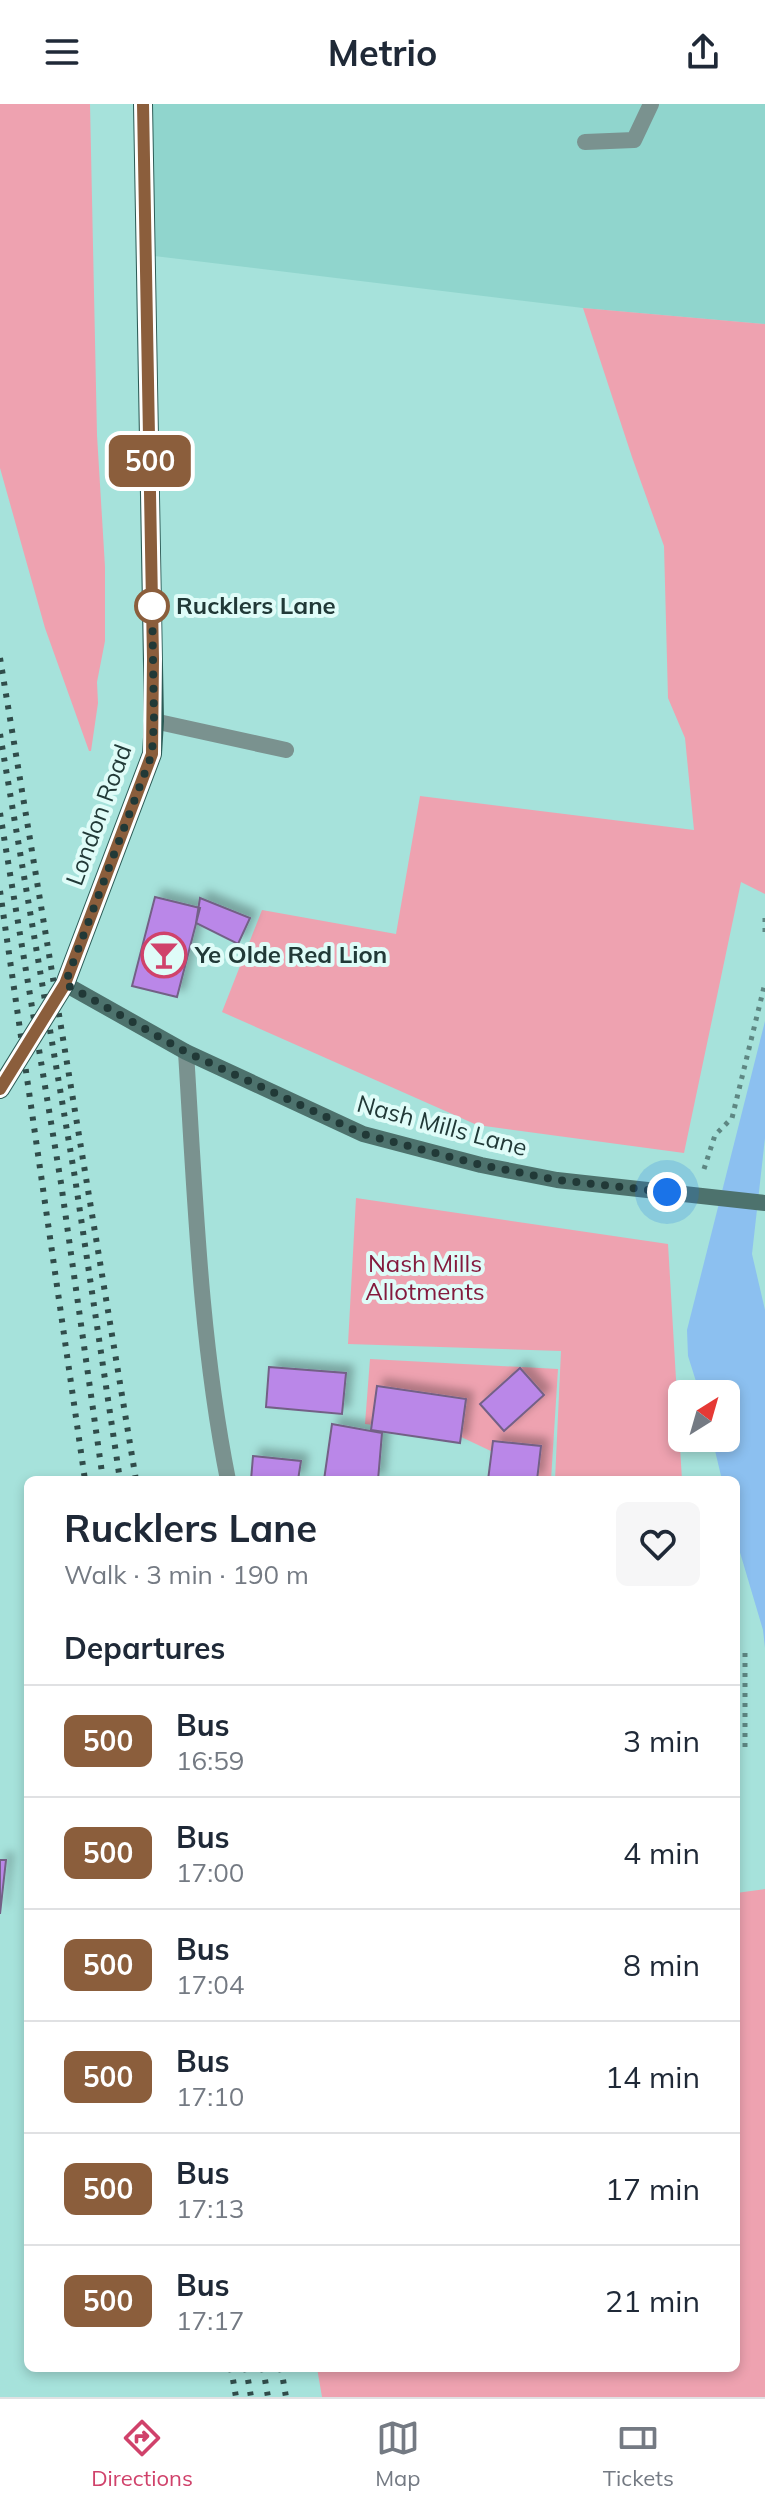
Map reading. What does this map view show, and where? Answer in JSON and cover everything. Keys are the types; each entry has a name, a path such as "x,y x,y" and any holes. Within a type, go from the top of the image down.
{"main road":[{"name":"London Road","path":"0,1089 65,984 152,754 154,721 143,104"}],"street":[{"name":"Nash Mills Lane","path":"65,984 186,1052 363,1134 481,1165 557,1180 765,1203"}],"lane":[{"path":"585,142 634,140 651,104"},
{"path":"154,721 286,750"},
{"path":"186,1052 198,1248 216,1417 227,1476"}],"path":[{"path":"765,918 765,933"},
{"path":"695,1195 715,1135 732,1118 765,983"},
{"path":"740,1748 745,1748 745,1651"}],"shaded area":[{"path":"143,104 765,104 765,324 583,308 146,255"}],"green space":[{"path":"0,104 90,104 97,435 105,567 105,641 97,682 98,703 91,751 45,628 0,468"},
{"path":"583,308 765,324 765,894 741,882 684,1153 477,1125 222,1012 262,910 396,934 420,796 694,830 685,738 668,698 664,546"},
{"name":"Nash Mills Allotments","path":"356,1198 668,1244 676,1380 668,1380 668,1452 680,1452 682,1476 555,1476 561,1351 348,1344"},
{"path":"370,1359 558,1369 551,1476 492,1476 495,1453 457,1435 365,1424"},
{"path":"765,1889 765,2397 322,2397 318,2372 740,2372 740,1892"}],"water":[{"path":"765,1021 765,1138 752,1254 765,1310 765,1648 763,1630 740,1552 740,1476 721,1476 715,1452 740,1452 740,1380 696,1380 688,1356 687,1330"}],"building":[{"name":"Ye Olde Red Lion","path":"155,897 200,908 177,997 132,986"},
{"path":"200,898 250,918 238,944 196,923"},
{"path":"269,1367 346,1373 342,1414 266,1407"},
{"path":"520,1368 544,1395 504,1431 480,1404"},
{"path":"377,1386 466,1399 460,1443 371,1430"},
{"path":"332,1424 382,1433 378,1476 325,1476"},
{"path":"493,1441 541,1446 537,1476 489,1476"},
{"path":"253,1456 301,1461 299,1476 251,1476"},
{"path":"0,1860 6,1860 0,1914"}],"railway":[{"path":"0,658 135,1476"},
{"path":"0,734 75,1178 119,1476"},
{"path":"0,813 61,1183 102,1476"},
{"path":"0,891 84,1476"},
{"path":"232,2372 236,2397"},
{"path":"247,2372 251,2397"},
{"path":"264,2372 268,2397"},
{"path":"282,2372 286,2397"}],"bus line":[{"name":"500","path":"0,1089 65,984 152,754 154,721 143,104"}],"place":[{"name":"Rucklers Lane","path":"152,606"},
{"name":"Ye Olde Red Lion","path":"164,955"}],"route":[{"path":"152,606 152,597 154,721 152,754 65,984 186,1052 363,1134 481,1165 557,1180 667,1192"}]}
